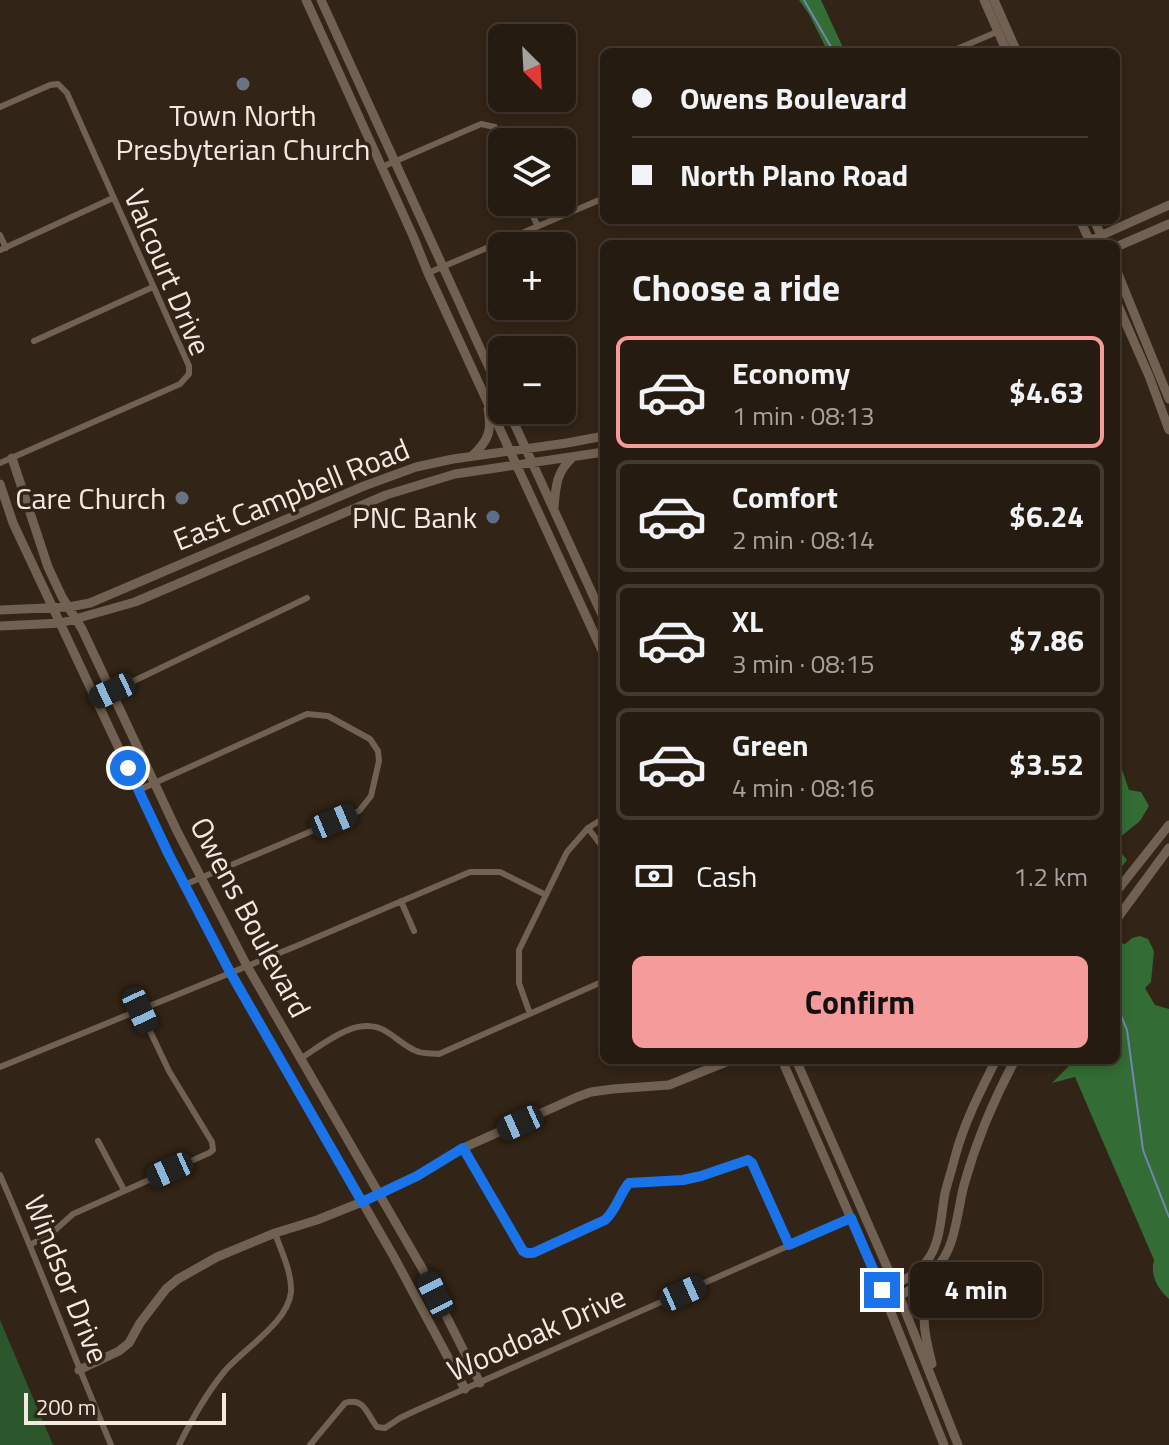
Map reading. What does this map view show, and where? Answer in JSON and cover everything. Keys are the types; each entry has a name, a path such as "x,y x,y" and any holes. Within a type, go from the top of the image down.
{"main road":[{"path":"306,0 600,646"},
{"path":"321,0 488,366"},
{"path":"984,0 1014,48"},
{"path":"994,0 1006,48"},
{"path":"346,90 359,84"},
{"path":"1103,240 1169,205"},
{"path":"1120,245 1169,224"},
{"path":"1120,279 1169,399"},
{"path":"1120,310 1169,430"},
{"path":"472,456 489,432 486,398"},
{"path":"514,424 600,610"},
{"name":"East Campbell Road","path":"0,610 69,607 100,599 416,467 600,437"},
{"name":"East Campbell Road","path":"0,626 61,623 135,602 386,495 455,474 600,453"},
{"name":"Owens Boulevard","path":"12,458 43,553 62,597 77,620 201,877 247,966 422,1268 480,1383"},
{"path":"554,510 559,473 573,458"},
{"name":"Owens Boulevard","path":"0,484 13,523 184,885 465,1389"},
{"path":"346,494 352,509"},
{"path":"251,534 257,550"},
{"path":"575,590 590,588"},
{"path":"1120,887 1169,825"},
{"path":"1120,915 1169,848"},
{"path":"784,1064 887,1301 944,1445"},
{"path":"798,1064 895,1285 958,1445"},
{"path":"882,1290 922,1267 934,1248 956,1153 994,1064"},
{"path":"939,1394 923,1317 931,1285 948,1250 975,1151 1013,1064"},
{"path":"79,1370 129,1343 166,1289 217,1257 362,1202 417,1176 463,1148 591,1092 669,1085 704,1065"},
{"path":"851,1218 860,1203"},
{"path":"887,1301 928,1276 948,1250"}],"street":[{"path":"959,48 1002,30"},
{"name":"Valcourt Drive","path":"0,107 50,85 58,84 67,93 189,366 189,374 180,384 12,458"},
{"path":"382,167 481,124 495,128"},
{"path":"0,235 3,249 113,198"},
{"path":"428,273 600,200"},
{"path":"533,216 537,225"},
{"path":"34,341 153,287"},
{"path":"0,463 12,458"},
{"path":"96,699 307,598"},
{"path":"139,790 307,714 328,716 370,739 378,751 379,761 371,796 359,811 184,885"},
{"path":"530,1014 517,972 519,950 567,852 576,839 600,820"},
{"path":"588,828 600,844"},
{"path":"0,1067 470,872 493,871 510,876 546,895"},
{"path":"401,901 414,931"},
{"path":"300,1059 343,1032 371,1025 420,1052 439,1054 600,983"},
{"path":"30,1245 53,1232 73,1214 213,1150 212,1142 161,1055 140,1010"},
{"path":"98,1141 124,1190"},
{"path":"463,1148 527,1253 605,1220 614,1212 629,1183 683,1180 748,1160 789,1245"},
{"name":"Windsor Drive","path":"0,1175 111,1445"},
{"name":"Woodoak Drive","path":"310,1445 345,1403 359,1402 368,1411 373,1423 380,1429 385,1428 400,1418 851,1218"},
{"path":"179,1445 217,1381 269,1329 286,1306 291,1293 288,1269 275,1233"}],"green space":[{"path":"799,0 821,0 843,48 826,48"},
{"path":"1120,764 1129,790 1141,792 1149,806 1140,821 1120,837"},
{"path":"1120,843 1122,854 1127,860 1120,869"},
{"path":"1140,936 1148,939 1154,951 1151,982 1145,988 1155,1005 1169,1009 1169,1299 1156,1281 1154,1260 1075,1077 1052,1083 1074,1064 1120,1064 1120,943 1125,944"},
{"path":"0,1320 53,1445 0,1445"}],"waterway":[{"path":"804,0 832,48"},
{"path":"1120,1013 1127,1030 1143,1150 1169,1217"}],"place":[{"name":"Town North Presbyterian Church","path":"243,84"},
{"name":"Care Church","path":"182,498"},
{"name":"PNC Bank","path":"493,517"}],"route":[{"path":"128,768 169,855 252,1013 362,1202 427,1171 463,1148 523,1251 533,1253 605,1220 614,1212 629,1183 683,1180 748,1160 789,1245 851,1218 882,1290"}]}
